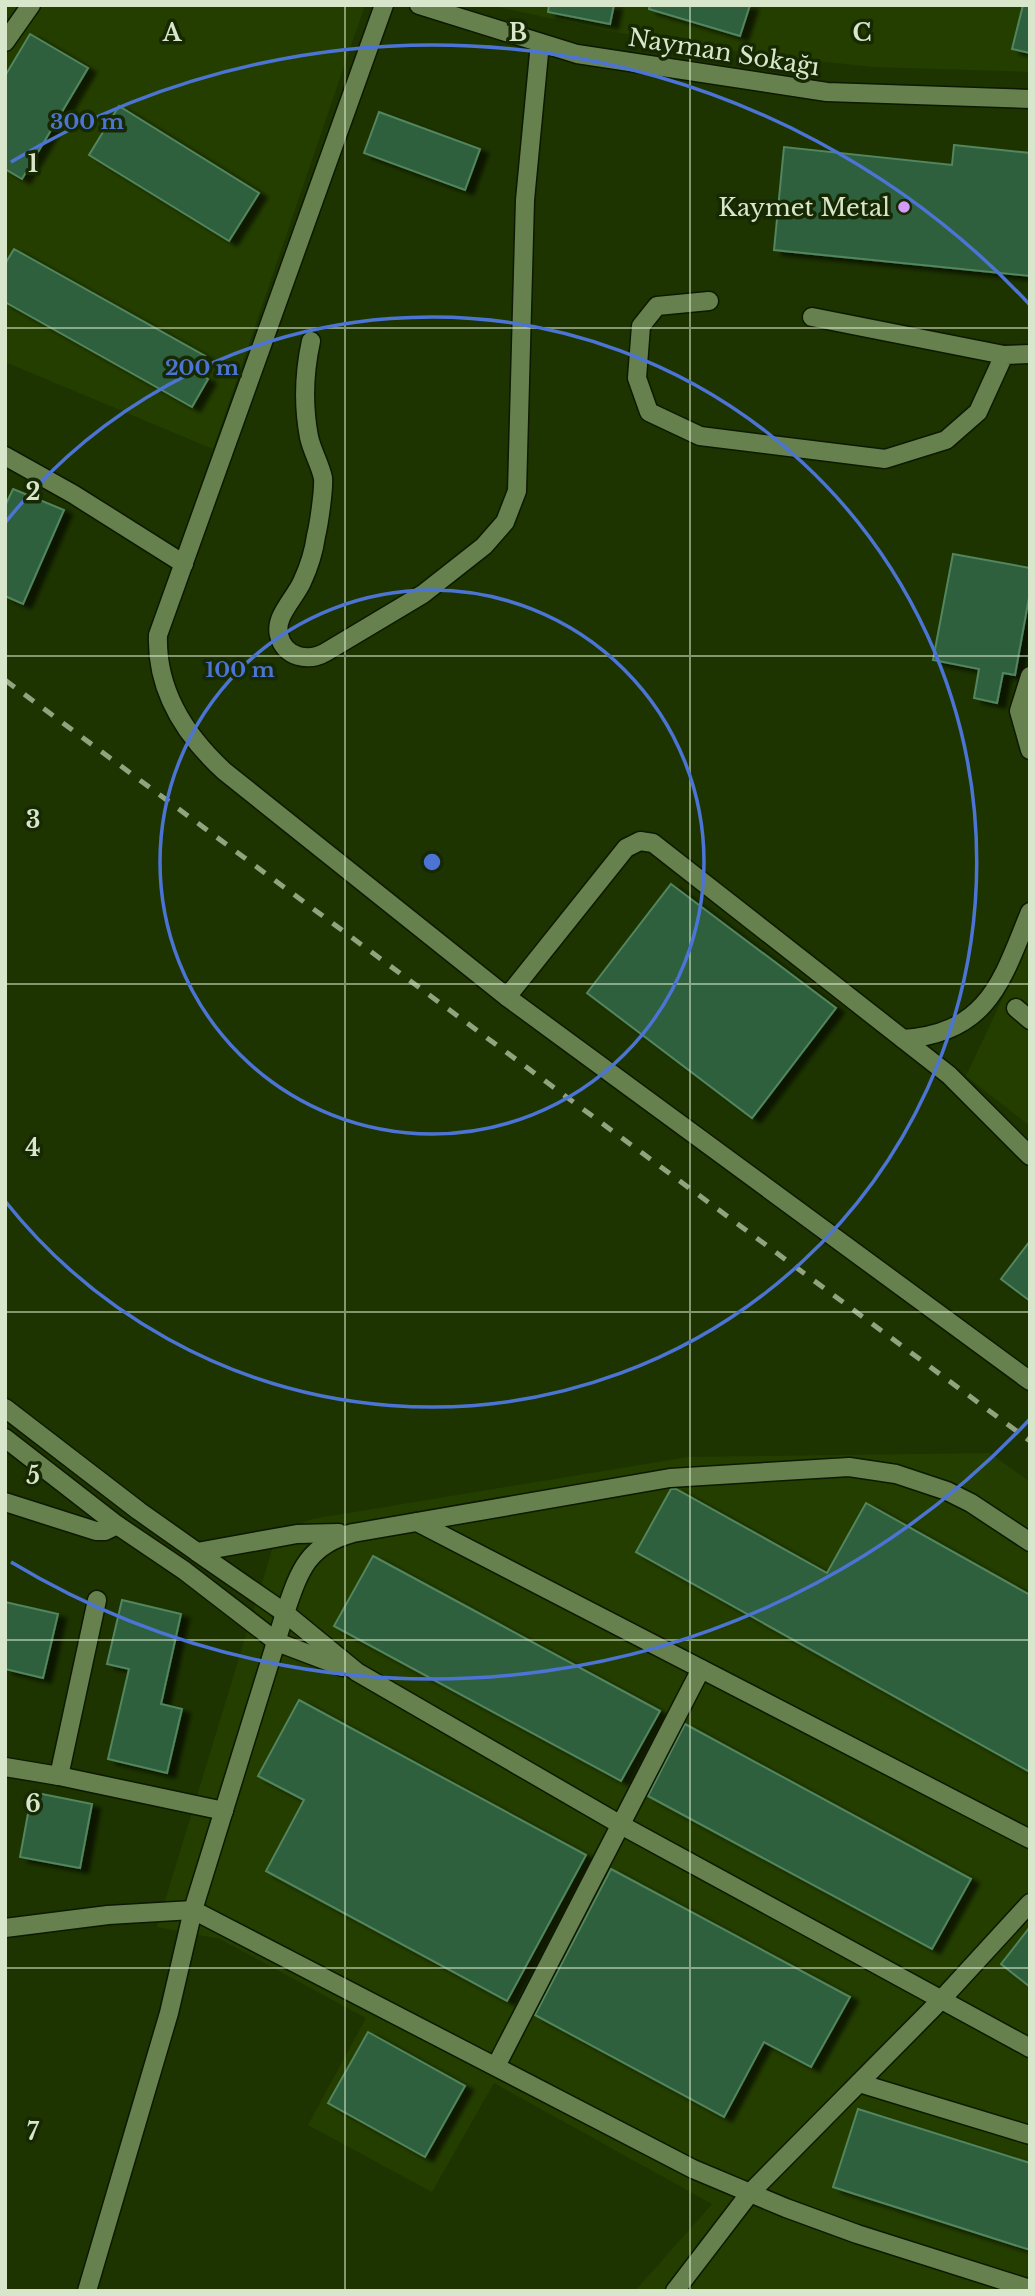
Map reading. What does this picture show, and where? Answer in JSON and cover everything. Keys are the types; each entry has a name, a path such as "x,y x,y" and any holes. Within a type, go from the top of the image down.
{"street":[{"path":"5,42 31,5"},
{"path":"384,5 158,635 159,669 168,696 194,740 224,771 507,997 1030,1381"},
{"name":"Nayman Sokağı","path":"419,5 577,54 827,92 1030,99"},
{"path":"311,341 305,395 309,437 323,478 318,526 302,581 281,616 278,628 281,642 291,652 304,658 312,658 326,652 424,594 492,539 506,522 510,512 517,491 525,200 540,43"},
{"path":"709,301 657,306 641,326 637,378 649,412 700,436 885,459 946,440 978,412 1004,355"},
{"path":"812,317 1004,355 1030,354"},
{"path":"5,456 73,494 184,564"},
{"path":"1030,676 1019,712 1030,750"},
{"path":"507,997 626,848 632,843 646,841 658,846 949,1075 1030,1156"},
{"path":"903,1039 933,1035 948,1029 962,1022 985,1003 1002,980 1030,912"},
{"path":"5,1408 139,1511 285,1613 357,1672 621,1825 1030,2048"},
{"path":"5,1438 117,1525 185,1571 277,1642 357,1672"},
{"path":"197,1552 297,1534 354,1533 670,1478 849,1467 896,1474 947,1491 971,1503 1030,1542"},
{"path":"5,1502 96,1531 105,1531 117,1525"},
{"path":"417,1522 1030,1839"},
{"path":"87,2291 169,2012 193,1910 297,1576 309,1558 328,1542 354,1533"},
{"path":"59,1776 97,1600"},
{"path":"496,2066 701,1669"},
{"path":"5,1767 224,1811"},
{"path":"675,2291 750,2193 941,2000 1030,1903"},
{"path":"5,1928 108,1915 193,1910 693,2169 857,2234 1030,2289"},
{"path":"859,2083 1030,2134"}],"shaded area":[{"path":"5,5 365,5 213,449 5,362"},
{"path":"490,5 1030,5 1030,72 874,67 760,55 608,31"},
{"path":"1030,940 1030,1126 966,1076"},
{"path":"990,1453 1030,1482 1030,2291 635,2291 712,2204 494,2083 432,2192 308,2125 366,2018 220,1939 157,1927 272,1550 277,1541 292,1527 312,1519 688,1457"}],"building":[{"path":"549,5 614,5 610,24 548,12"},
{"path":"650,5 750,5 740,36 649,9"},
{"path":"1023,5 1030,5 1030,53 1012,49"},
{"path":"30,34 88,68 22,179 5,169 5,76"},
{"path":"119,106 259,193 229,241 89,155"},
{"path":"379,112 480,149 465,190 364,153"},
{"name":"Kaymet Metal","path":"954,145 1030,153 1030,276 774,250 784,147 952,165"},
{"path":"14,249 205,356 196,372 208,379 192,407 5,302 5,264"},
{"path":"13,489 64,510 23,604 5,596 5,506"},
{"path":"953,554 1030,568 1030,592 1015,675 1003,673 997,703 974,698 979,669 933,660"},
{"path":"671,884 836,1008 752,1118 587,993"},
{"path":"1030,1241 1030,1301 1001,1279"},
{"path":"671,1489 676,1489 827,1573 866,1503 1030,1595 1030,1772 636,1552"},
{"path":"373,1556 660,1711 621,1781 334,1626"},
{"path":"122,1600 181,1614 161,1704 182,1709 167,1773 108,1759 129,1669 107,1664"},
{"path":"5,1602 58,1614 43,1678 5,1669"},
{"path":"299,1700 586,1855 507,2001 266,1871 304,1800 258,1776"},
{"path":"685,1724 971,1879 932,1949 648,1796"},
{"path":"32,1792 92,1804 80,1868 20,1857"},
{"path":"611,1869 850,1997 811,2067 764,2042 724,2117 535,2015"},
{"path":"1030,1927 1030,1987 1001,1964"},
{"path":"368,2032 465,2086 425,2157 328,2103"},
{"path":"858,2109 1030,2163 1030,2250 833,2187"}],"railway":[{"path":"5,680 1030,1441"}],"place":[{"name":"Kaymet Metal","path":"904,207"}]}
